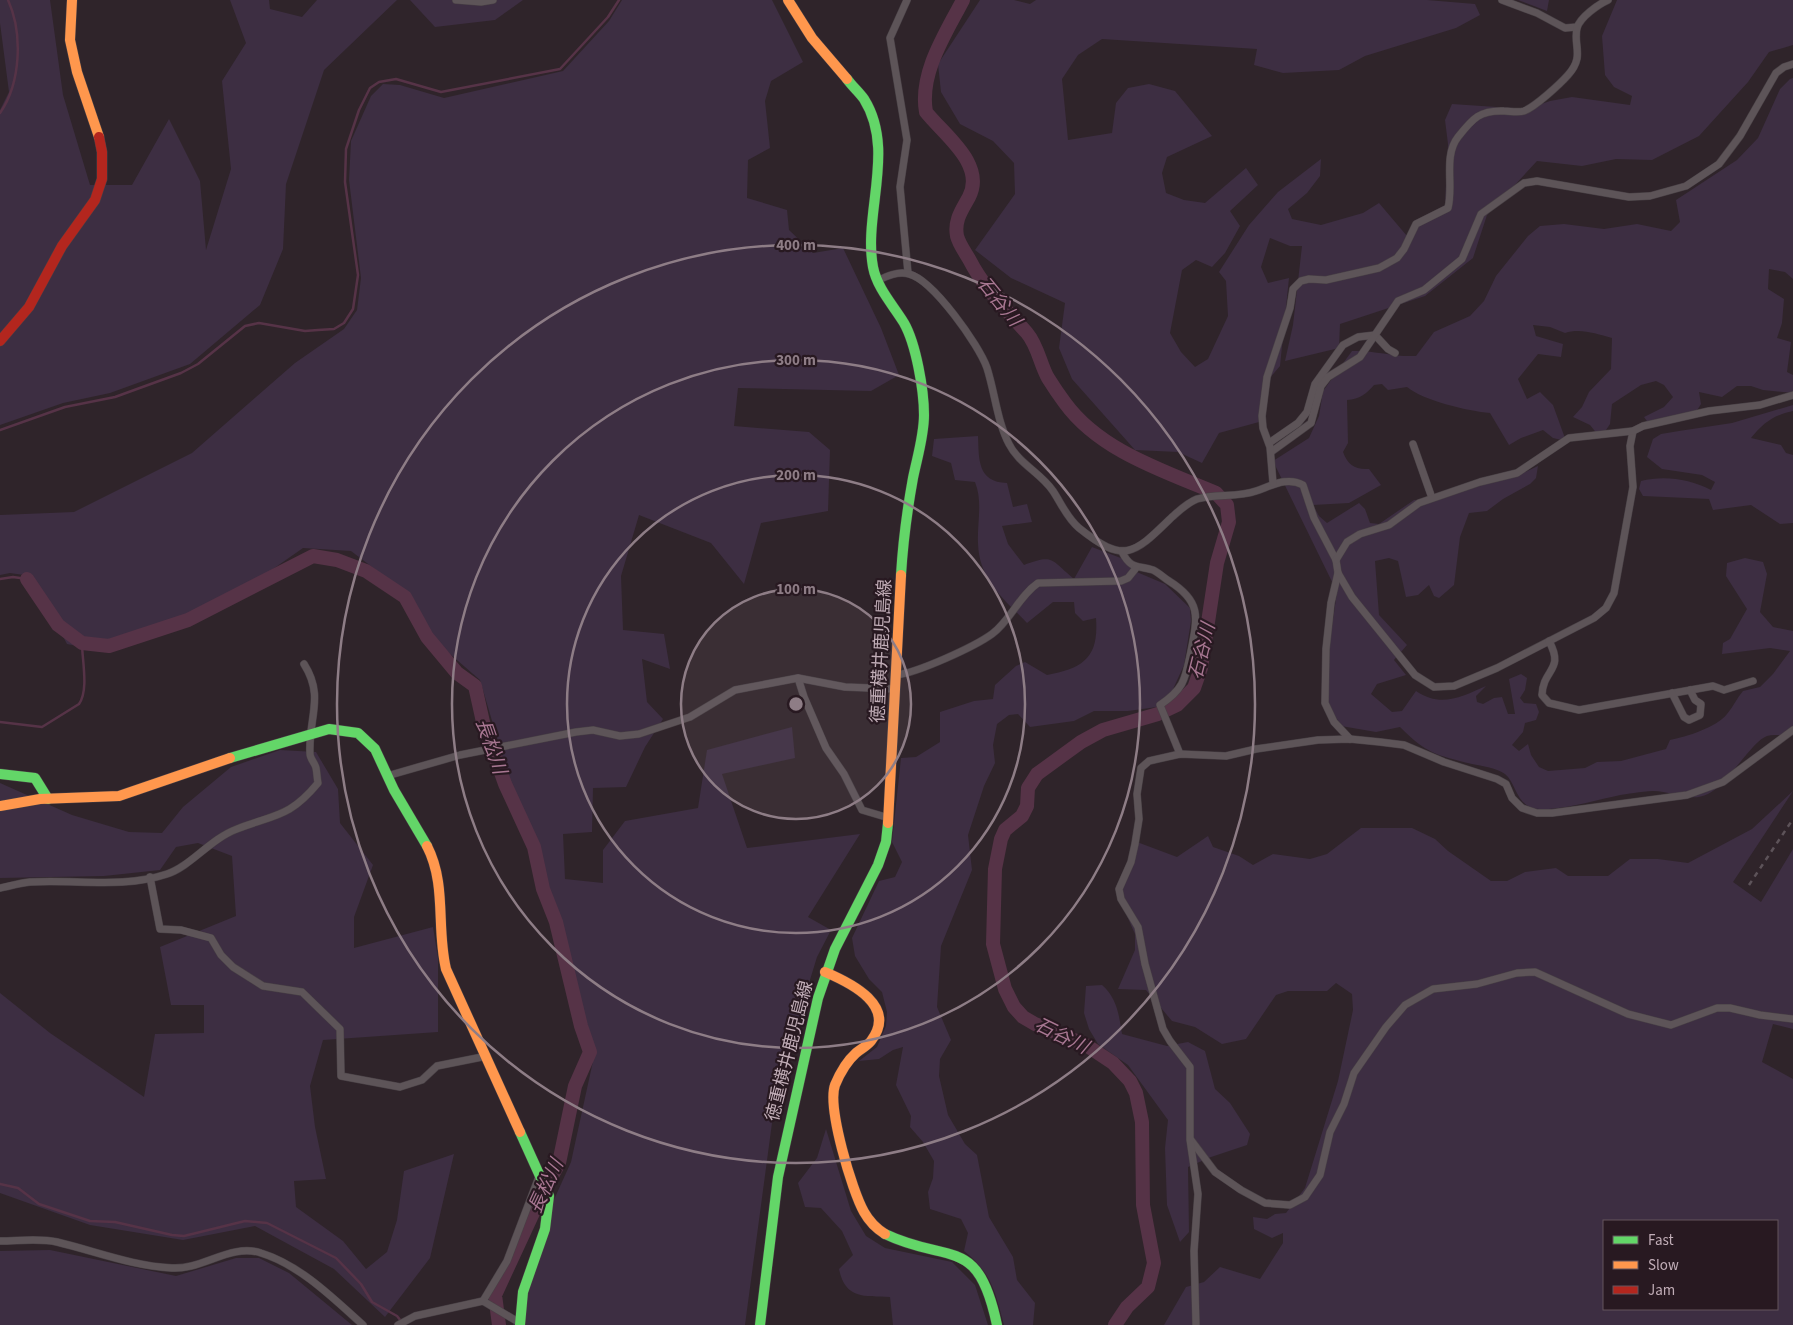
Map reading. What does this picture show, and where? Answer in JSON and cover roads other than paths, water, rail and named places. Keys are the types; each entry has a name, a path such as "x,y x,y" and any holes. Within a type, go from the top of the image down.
{"street":[{"path":"0,341 29,307 62,246 94,200 102,180 102,152 97,130 77,72 70,40 72,0"},
{"path":"456,0 481,2 493,0"},
{"name":"徳重横井鹿児島線","path":"760,1325 772,1213 783,1148 825,972 834,949 878,864 886,842 889,818 903,532 922,430 923,393 917,359 908,333 877,280 870,244 870,227 878,172 878,146 874,124 864,100 812,38 788,0"},
{"path":"907,0 890,38 907,140 900,187 908,273"},
{"path":"1502,0 1537,13 1565,28 1577,28"},
{"path":"1273,483 1271,452 1262,428 1262,416 1267,378 1285,326 1293,289 1301,281 1309,279 1326,280 1362,273 1379,268 1397,258 1404,249 1416,224 1448,208 1452,196 1451,152 1456,139 1477,115 1487,110 1523,111 1568,75 1575,65 1579,51 1577,28 1589,14 1608,0"},
{"path":"1271,452 1311,422 1321,386 1328,377 1360,357 1398,301 1424,290 1462,259 1481,214 1524,183 1537,180 1629,197 1650,196 1686,186 1719,164 1740,136 1776,72 1784,66 1793,64"},
{"path":"877,280 892,274 908,273 920,278 933,291 967,331 979,350 987,368 1009,445 1017,456 1052,489 1078,527 1110,549 1122,552 1131,551 1146,542 1183,507 1196,499 1256,491 1273,483 1287,481 1303,485 1314,518 1336,560 1338,573 1352,597 1415,675 1434,687 1454,686 1497,668 1594,618 1606,608 1614,593 1633,488 1630,446 1633,431"},
{"path":"1269,443 1298,423 1307,412 1315,384 1343,345 1358,337 1375,335"},
{"path":"1375,335 1388,350 1395,354"},
{"path":"1336,560 1347,542 1360,534 1389,525 1419,502 1480,482 1517,473 1569,438 1620,430 1633,431 1643,426 1709,411 1760,405 1793,395"},
{"path":"1413,444 1432,498"},
{"path":"1122,552 1125,559 1136,568 1153,570 1181,589 1188,595 1195,612 1186,675 1177,694 1160,705 1163,718 1180,754"},
{"path":"896,675 906,674 992,634 1028,590 1038,583 1121,581 1128,578 1136,568"},
{"path":"1338,573 1331,603 1326,649 1325,703 1334,722 1350,739"},
{"path":"1549,641 1555,653 1555,664 1543,685 1542,695 1549,703 1579,710 1714,686 1724,690 1753,681"},
{"path":"0,888 29,882 118,883 150,877 177,869 212,841 236,829 271,818 302,802 318,783 316,766 310,756 312,714 317,697 312,677 304,664"},
{"path":"387,776 460,755 489,751 576,732 593,730 620,736 639,734 690,718 736,690 798,678 845,687 895,689"},
{"path":"798,678 826,748 844,774 862,810 889,818"},
{"path":"1672,694 1684,717 1689,720 1700,715 1702,709 1701,704 1695,700 1690,690"},
{"path":"0,806 48,799 119,796 311,733 329,729 344,730 362,735 375,748 387,776 429,848 438,876 442,898 440,950 463,1009 487,1056 541,1177 550,1207 521,1300 520,1324 486,1303 415,1316 398,1325"},
{"path":"1196,1325 1194,1251 1198,1194 1190,1140 1190,1067 1163,1029 1160,1010 1146,972 1138,927 1121,899 1119,889 1131,862 1135,844 1139,819 1137,794 1140,768 1149,761 1180,754 1226,756 1300,743 1350,739 1404,745 1444,762 1497,779 1506,784 1512,798 1522,808 1536,813 1552,813 1687,795 1704,790 1732,775 1793,730"},
{"path":"0,774 35,778 42,786 48,799"},
{"path":"150,877 160,928 181,930 211,938 221,955 233,967 263,986 302,992 340,1029 341,1076 400,1088 422,1080 437,1066 487,1056"},
{"path":"825,972 848,982 865,993 878,1010 878,1023 873,1038 854,1055 835,1080 832,1097 862,1210 883,1234 898,1242 946,1251 969,1262 984,1280 997,1325"},
{"path":"1190,1140 1215,1172 1241,1190 1265,1203 1290,1205 1305,1197 1320,1175 1330,1132 1344,1104 1354,1073 1386,1026 1405,1005 1433,989 1477,984 1517,973 1535,972 1628,1014 1671,1024 1717,1008 1730,1008 1760,1015 1793,1019"},
{"path":"486,1303 507,1261 541,1177"},
{"path":"0,1241 55,1242 108,1257 174,1268 236,1251 259,1252 286,1263 315,1284 363,1325"}],"waterway":[{"path":"0,113 12,87 18,58 16,27 8,0"},
{"path":"0,430 65,407 115,397 181,373 198,364 245,326 259,323 305,331 334,329 344,323 353,309 358,275 345,182 346,149 359,110 370,88 379,82 396,79 441,92 560,69 608,17 619,0"},
{"name":"石谷川","path":"963,0 930,68 925,97 926,112 961,151 972,173 973,185 959,215 956,230 961,245 975,270 989,289 1031,338 1048,378 1079,420 1114,447 1134,458 1216,493 1227,505 1229,522 1217,563 1201,668 1194,688 1177,705 1158,714 1103,730 1081,742 1037,774 1028,788 1027,806 1022,816 1005,830 1001,839 995,869 993,944 1005,989 1014,1007 1023,1017 1035,1024 1086,1045 1113,1063 1130,1081 1136,1093 1142,1122 1143,1205 1154,1263 1148,1287 1127,1307 1115,1325"},
{"name":"長松川","path":"27,579 58,625 82,643 109,646 188,620 313,556 337,560 366,571 405,597 427,637 457,673 475,686 483,722 505,784 534,847 543,889 556,922 581,1026 590,1052 575,1086 559,1163 539,1200 495,1295 499,1325"},
{"path":"0,579 13,577 27,579"},
{"path":"0,722 42,727 79,704 84,691 82,643"},
{"path":"0,1184 18,1188 39,1204 90,1221 115,1222 172,1235 184,1236 245,1221 267,1223 336,1258 361,1284 372,1302 397,1316 401,1321"}],"railway":[{"path":"1749,885 1793,819"}]}
